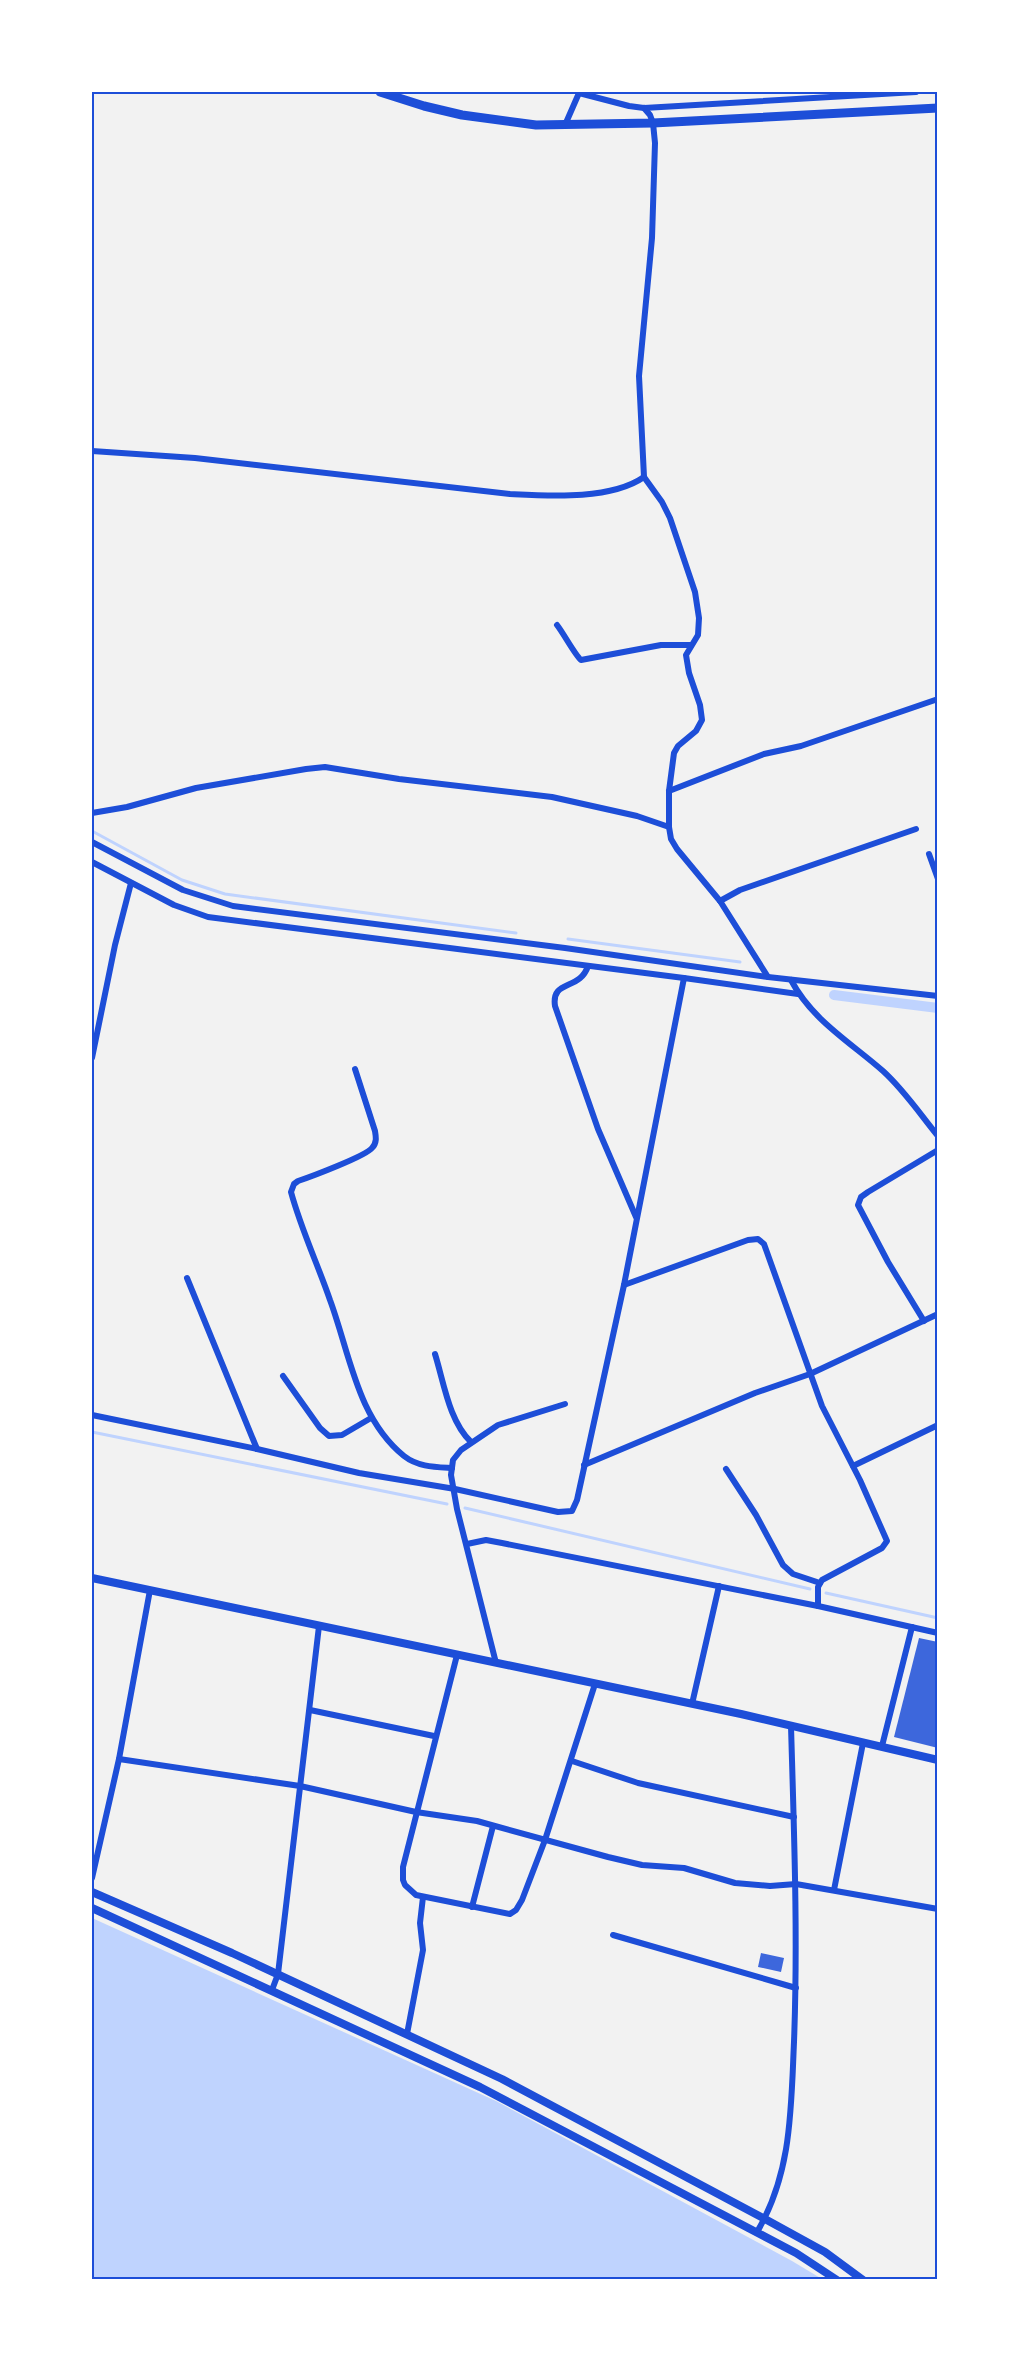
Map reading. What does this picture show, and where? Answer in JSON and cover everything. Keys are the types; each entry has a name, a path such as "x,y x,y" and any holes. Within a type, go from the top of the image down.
{"main road":[{"path":"380,92 424,106 478,118 536,125 654,123 938,108"},
{"path":"92,1578 692,1704 938,1760"}],"street":[{"path":"564,125 579,93 644,108 916,92"},
{"path":"644,108 651,115 654,123 652,228 639,397 643,430 644,477 662,502 670,518 695,592 699,626 697,636 686,655 702,720 697,730 680,744 674,753 669,791 669,826 671,839 680,854 720,901 768,977"},
{"path":"92,451 195,458 366,479 532,495 617,490 644,477"},
{"path":"557,625 568,639 576,656 581,660 661,645 691,645"},
{"path":"669,791 764,754 801,746 938,699"},
{"path":"92,813 127,807 196,788 325,767 399,779 552,797 637,816 669,826"},
{"path":"720,901 740,890 916,829"},
{"path":"92,842 183,890 233,906 565,948 791,980 938,996"},
{"path":"929,854 938,879"},
{"path":"92,862 185,909 224,920 798,994"},
{"path":"92,1058 115,945 131,883"},
{"path":"588,966 582,978 558,991 555,996 555,1006 597,1129 636,1219"},
{"path":"92,1415 257,1449 359,1473 454,1489 558,1512 569,1512 574,1509 624,1285 684,978"},
{"path":"791,980 798,994 833,1031 895,1083 938,1136"},
{"path":"355,1069 375,1131 374,1147 361,1156 298,1181 291,1192 371,1418 382,1433 407,1458 426,1466 452,1468"},
{"path":"924,1321 888,1262 858,1204 861,1197 868,1192 938,1150"},
{"path":"624,1285 758,1239 766,1247 822,1406 853,1466 887,1542 882,1548 819,1583 793,1574 783,1565 751,1507 726,1469"},
{"path":"187,1278 257,1449"},
{"path":"584,1465 755,1393 810,1374 938,1314"},
{"path":"435,1354 455,1416 464,1435 471,1442"},
{"path":"284,1376 320,1428 329,1436 342,1435 371,1418"},
{"path":"496,1663 450,1475 455,1456 471,1442 503,1423 565,1404"},
{"path":"853,1466 938,1425"},
{"path":"467,1544 486,1540 502,1543 818,1606 938,1633"},
{"path":"818,1606 819,1583"},
{"path":"692,1704 719,1586"},
{"path":"92,1878 119,1760 150,1590"},
{"path":"272,1990 278,1974 319,1626"},
{"path":"882,1746 912,1628"},
{"path":"457,1655 434,1736 403,1867 403,1880 412,1892 423,1897 508,1914 516,1910 545,1840 595,1684"},
{"path":"310,1710 434,1736"},
{"path":"757,2232 765,2219 785,2163 788,2144 796,1988 796,1884 791,1726"},
{"path":"834,1890 863,1743"},
{"path":"119,1760 300,1786 416,1812 477,1821 635,1864 684,1868 741,1884 770,1886 796,1884 938,1910"},
{"path":"572,1761 638,1783 794,1817"},
{"path":"472,1907 493,1826"},
{"path":"92,1892 278,1974 539,2098 825,2252 863,2280"},
{"path":"407,2034 423,1950 420,1923 423,1897"},
{"path":"92,1908 480,2087 796,2253 837,2280"},
{"path":"613,1935 796,1988"}],"water":[{"path":"92,1918 496,2101 822,2279 92,2279"}],"building":[{"path":"919,1638 938,1642 938,1748 894,1737"},
{"path":"761,1953 784,1958 781,1972 758,1967"}],"waterway":[{"path":"92,831 182,880 225,894 516,933"},
{"path":"568,939 740,962"},
{"path":"834,995 938,1008"},
{"path":"92,1432 447,1504"},
{"path":"465,1508 810,1589"},
{"path":"826,1593 938,1618"}]}
